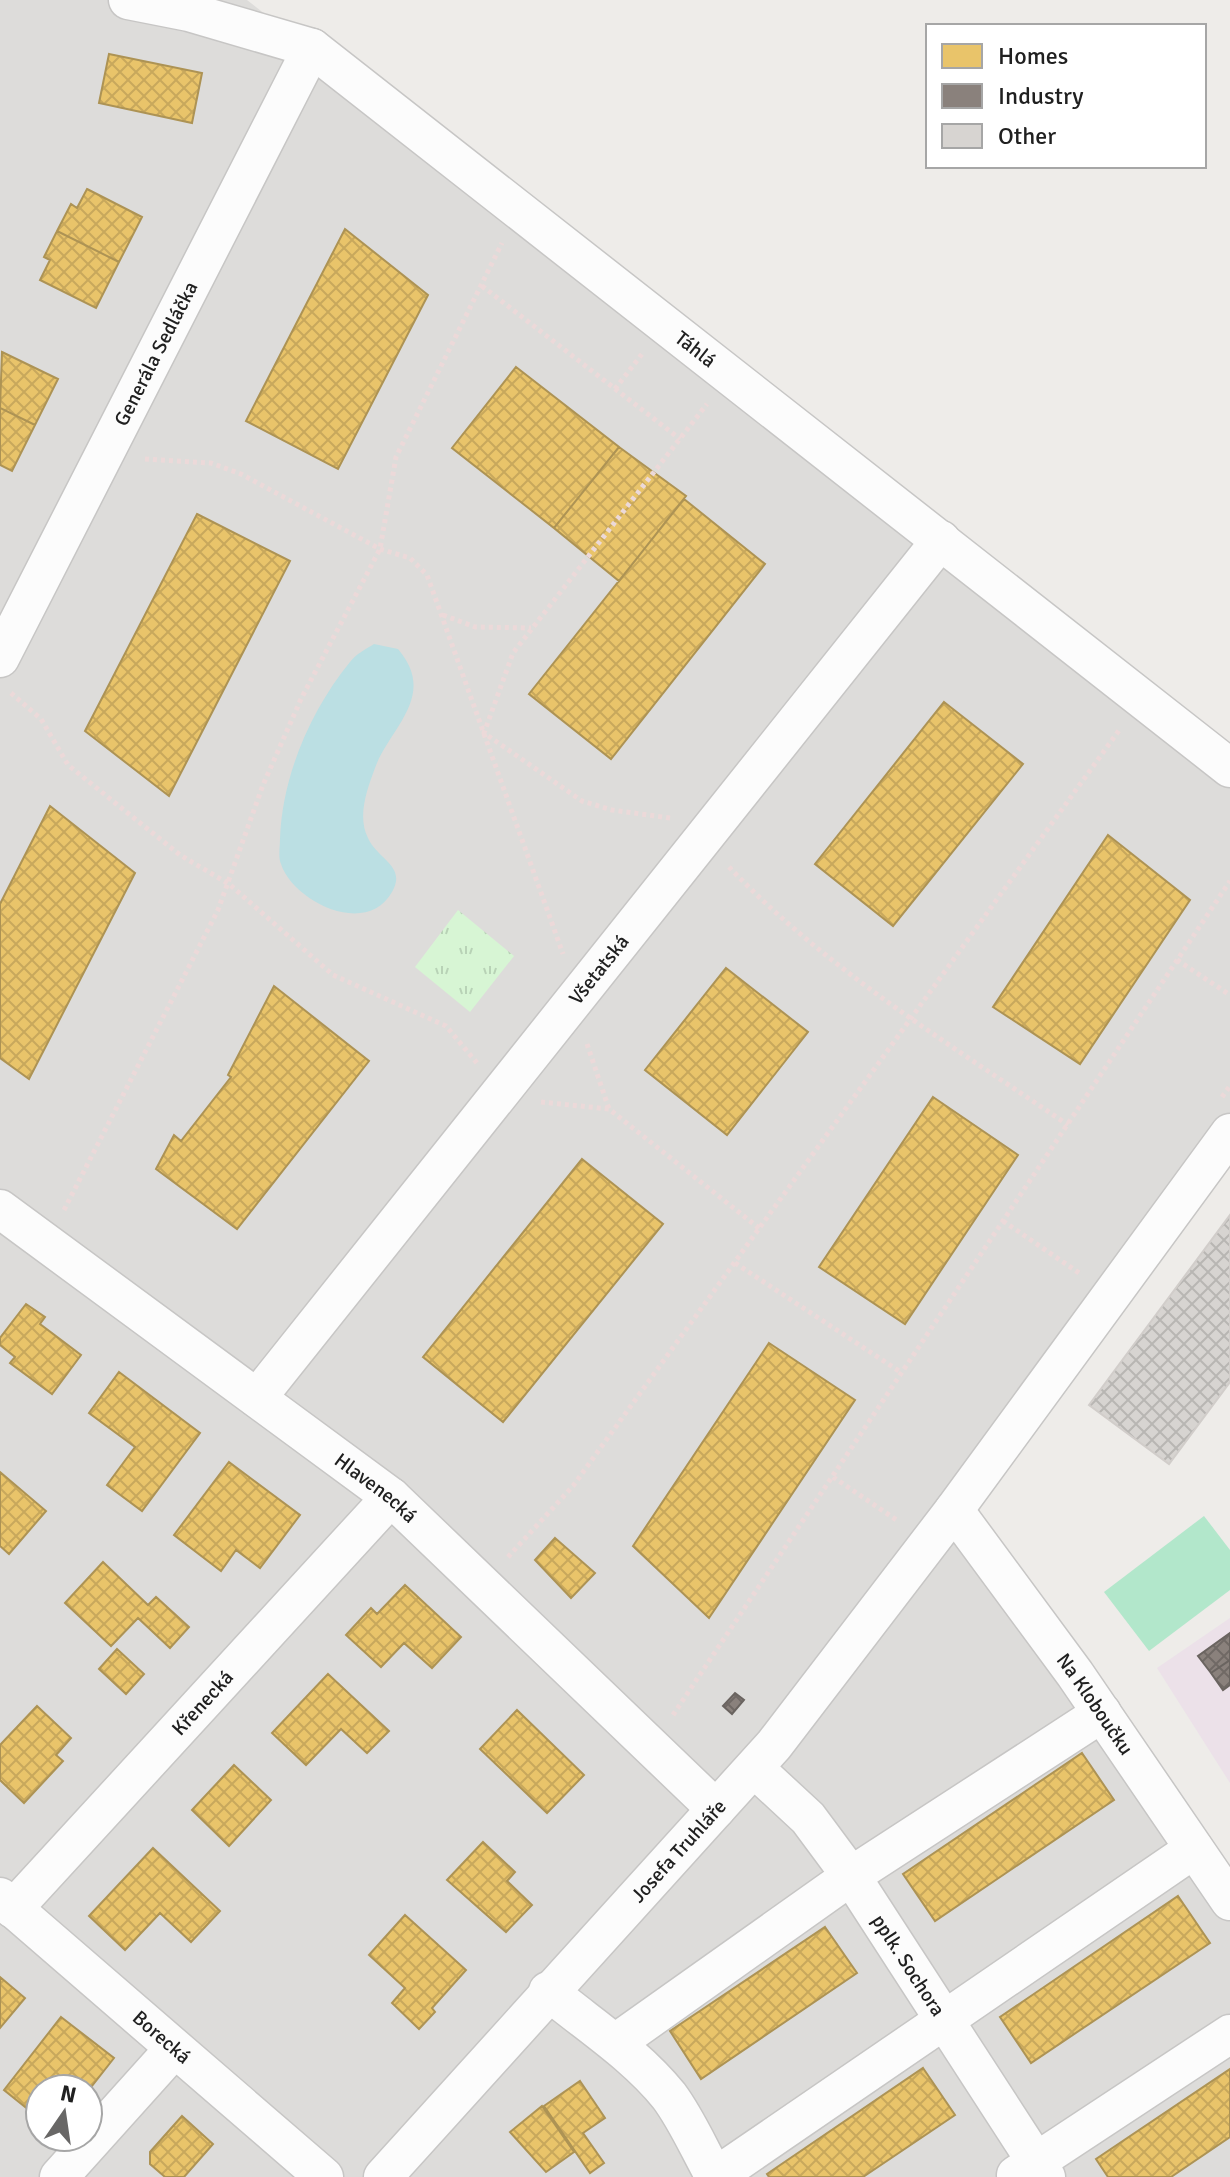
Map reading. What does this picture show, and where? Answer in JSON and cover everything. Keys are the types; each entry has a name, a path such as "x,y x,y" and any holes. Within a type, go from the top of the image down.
{"street":[{"name":"Táhlá","path":"128,0 189,12 312,48 1230,768"},
{"name":"Generála Sedláčka","path":"0,658 312,48"},
{"name":"Všetatská","path":"257,1398 941,540"},
{"name":"Josefa Truhláře","path":"383,2177 548,1991 754,1768 954,1510 1226,1116"},
{"name":"Hlavenecká","path":"0,1209 391,1497 716,1809"},
{"name":"Křenecká","path":"7,1903 391,1497"},
{"name":"Na Kloboučku","path":"954,1510 1102,1713 1230,1901"},
{"path":"617,2042 851,1876 1102,1713"},
{"name":"pplk. Sochora","path":"754,1768 808,1818 851,1876 946,2019 1032,2172"},
{"path":"548,1991 596,2030 617,2042 670,2098 715,2177 1194,1849"},
{"name":"Borecká","path":"7,1903 324,2177"},
{"path":"1032,2172 1230,2034"},
{"path":"59,2177 174,2049"}],"path":[{"path":"60,1217 229,884 263,785 301,699 380,549 396,457 417,409 520,211"},
{"path":"482,286 680,439"},
{"path":"484,733 513,653 730,375"},
{"path":"105,453 131,460 176,458 211,463 241,474 380,549 410,558 427,575 563,954 591,978"},
{"path":"442,615 475,627 531,628"},
{"path":"0,685 41,719 68,765 180,855 229,884 333,975 446,1026 482,1070 503,1089 525,1100 609,1109 760,1229"},
{"path":"500,1565 573,1486 1141,699"},
{"path":"484,733 582,801 612,810 671,818 703,839 765,904 867,987 1068,1125"},
{"path":"666,1726 1230,881"},
{"path":"1177,960 1230,995"},
{"path":"585,1038 609,1109"},
{"path":"1226,1116 1230,1086"},
{"path":"1003,1221 1087,1278"},
{"path":"735,1263 902,1373"},
{"path":"833,1477 906,1526"}],"shaded area":[{"path":"0,0 247,0 1230,769 1230,1133 954,1510 1230,1902 1230,2177 0,2177"},
{"path":"1230,1618 1230,1783 1157,1668"}],"green space":[{"path":"458,910 514,956 470,1012 415,967"},
{"path":"1204,1516 1230,1550 1230,1590 1149,1651 1104,1592"}],"water":[{"path":"374,644 398,649 409,666 413,682 407,711 375,768 363,812 368,838 394,869 396,883 380,906 365,912 349,913 315,901 288,878 280,858 282,816 292,769 322,702 350,662"}],"building: Homes":[{"path":"109,54 202,73 192,123 99,103"},
{"path":"87,189 142,217 119,262 57,231 71,204 77,208"},
{"path":"345,229 428,295 338,469 246,421"},
{"path":"57,231 119,262 96,308 40,280 50,260 44,257"},
{"path":"2,352 58,379 35,425 0,408"},
{"path":"516,367 619,447 554,528 452,448"},
{"path":"0,408 35,425 12,471 0,465"},
{"path":"619,447 686,496 619,581 554,528"},
{"path":"684,499 765,564 611,759 529,694"},
{"path":"197,514 290,561 169,796 85,731"},
{"path":"944,702 1023,764 893,926 815,864"},
{"path":"50,806 135,873 29,1079 0,1058 0,904"},
{"path":"1108,835 1190,900 1080,1064 993,1007"},
{"path":"726,968 808,1032 727,1135 645,1070"},
{"path":"274,986 369,1061 237,1229 156,1169 174,1135 181,1141 231,1077 228,1075"},
{"path":"933,1097 1018,1155 905,1324 819,1267"},
{"path":"582,1159 663,1224 503,1422 423,1357"},
{"path":"26,1304 45,1317 40,1324 81,1355 52,1394 10,1363 15,1357 0,1345 0,1338"},
{"path":"769,1343 855,1400 709,1618 633,1546"},
{"path":"119,1372 200,1433 142,1511 107,1485 135,1447 89,1413"},
{"path":"229,1462 300,1515 260,1568 236,1550 221,1571 174,1535"},
{"path":"0,1472 46,1511 9,1554 0,1546"},
{"path":"555,1538 595,1573 571,1598 535,1560"},
{"path":"103,1562 148,1605 156,1597 189,1627 170,1648 138,1618 111,1646 65,1603"},
{"path":"405,1585 461,1637 432,1668 404,1643 381,1667 346,1635 371,1608 377,1614"},
{"path":"117,1649 144,1674 126,1694 99,1669"},
{"path":"328,1674 389,1731 367,1753 341,1729 306,1765 272,1733"},
{"path":"37,1706 71,1738 56,1755 63,1761 24,1803 0,1780 0,1745"},
{"path":"517,1710 584,1775 547,1813 480,1749"},
{"path":"1082,1753 1114,1800 935,1921 903,1874"},
{"path":"234,1765 271,1800 229,1846 192,1810"},
{"path":"483,1842 515,1872 507,1881 532,1905 506,1932 447,1880"},
{"path":"153,1848 220,1911 191,1942 160,1913 125,1950 89,1916"},
{"path":"1178,1896 1210,1943 1031,2063 1000,2017"},
{"path":"405,1915 466,1970 432,2008 435,2012 419,2029 392,2003 405,1988 369,1955"},
{"path":"825,1927 857,1973 701,2079 670,2031"},
{"path":"0,1977 25,1998 0,2028"},
{"path":"61,2017 114,2058 102,2073 24,2073 24,2106 4,2090"},
{"path":"923,2068 955,2115 863,2177 769,2177 767,2174"},
{"path":"1230,2069 1230,2137 1171,2177 1108,2177 1096,2159"},
{"path":"580,2081 605,2118 583,2133 604,2163 590,2173 544,2106"},
{"path":"542,2106 574,2152 546,2172 510,2132"},
{"path":"182,2116 213,2144 184,2177 165,2177 150,2164 150,2152"}],"building: Industry":[{"path":"1230,1633 1230,1660 1211,1673 1198,1656"},
{"path":"1230,1660 1230,1685 1223,1690 1211,1673"},
{"path":"735,1693 744,1700 732,1714 723,1706"}],"building: Other":[{"path":"1230,1215 1230,1382 1169,1464 1089,1405"}]}
